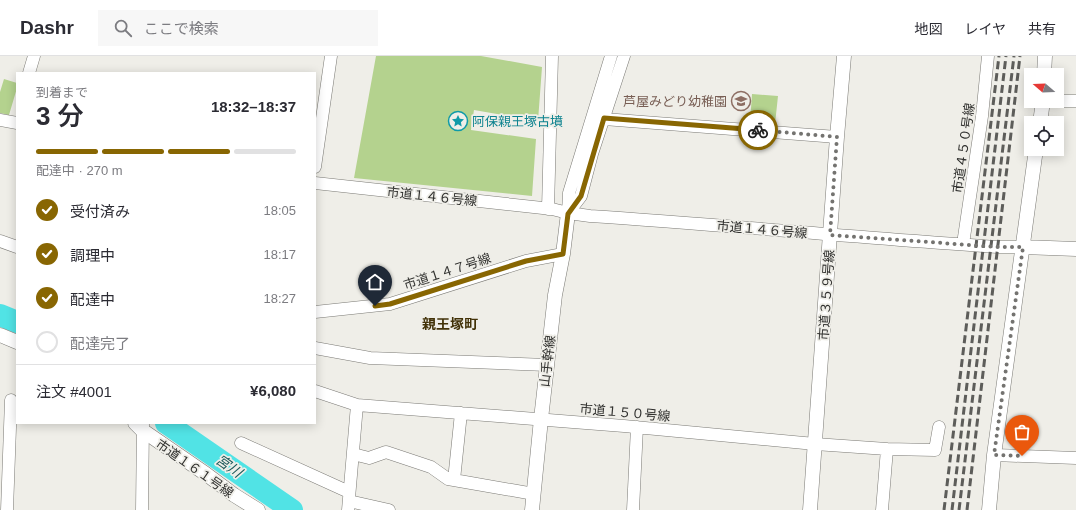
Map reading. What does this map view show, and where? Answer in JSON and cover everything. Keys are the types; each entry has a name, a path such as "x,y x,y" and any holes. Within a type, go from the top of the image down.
{"street":[{"path":"29,72 34,56"},
{"path":"316,160 331,56"},
{"path":"548,209 552,56"},
{"name":"山手幹線","path":"532,510 555,295 563,254 570,193 611,56"},
{"name":"山手幹線","path":"568,214 581,196 624,56"},
{"name":"市道３５９号線","path":"810,510 844,56"},
{"name":"市道４５０号線","path":"963,244 982,116 988,56"},
{"path":"1044,68 1045,56"},
{"path":"1064,100 1076,101"},
{"path":"604,118 837,137"},
{"path":"0,120 16,120"},
{"path":"989,510 994,455 1035,156"},
{"name":"市道１４６号線","path":"316,183 548,209 568,214 998,247 1076,249"},
{"path":"0,241 16,247"},
{"name":"市道１４７号線","path":"316,312 390,304 526,261 563,254"},
{"path":"0,335 16,342"},
{"path":"316,348 370,358 547,366"},
{"name":"市道１５０号線","path":"316,391 357,405 541,419 815,444 887,449 936,450 939,427"},
{"path":"7,510 11,400"},
{"path":"349,501 357,405"},
{"path":"454,480 462,413"},
{"path":"140,425 142,510"},
{"name":"市道１６１号線","path":"140,425 234,495 258,510"},
{"path":"633,510 637,427"},
{"path":"241,443 349,501 389,510"},
{"path":"882,510 887,449"},
{"path":"352,454 369,458 386,452 431,467 448,479 534,494"},
{"path":"994,455 1076,458"}],"green space":[{"path":"376,56 481,56 542,67 538,121 474,110 471,130 536,139 532,196 354,178"},
{"path":"4,79 16,83 16,91 9,115 0,113 0,92"},
{"path":"752,94 778,96 775,124 750,122"}],"waterway":[{"name":"宮川","path":"0,315 16,322"},
{"name":"宮川","path":"167,424 292,510"}],"railway":[{"path":"944,510 999,56"},
{"path":"952,510 1006,56"},
{"path":"959,510 1014,56"},
{"path":"967,510 1020,56"}],"way so far":[{"path":"758,130 837,137 830,235 998,247 1023,247 994,455 1022,456"}],"place":[{"name":"芦屋みどり幼稚園","path":"741,101"},
{"name":"阿保親王塚古墳","path":"458,121"}],"district":[{"name":"親王塚町","path":"450,324"}],"route":[{"path":"375,306 390,304 526,261 563,254 568,214 581,196 592,154 604,118 758,130"}]}
